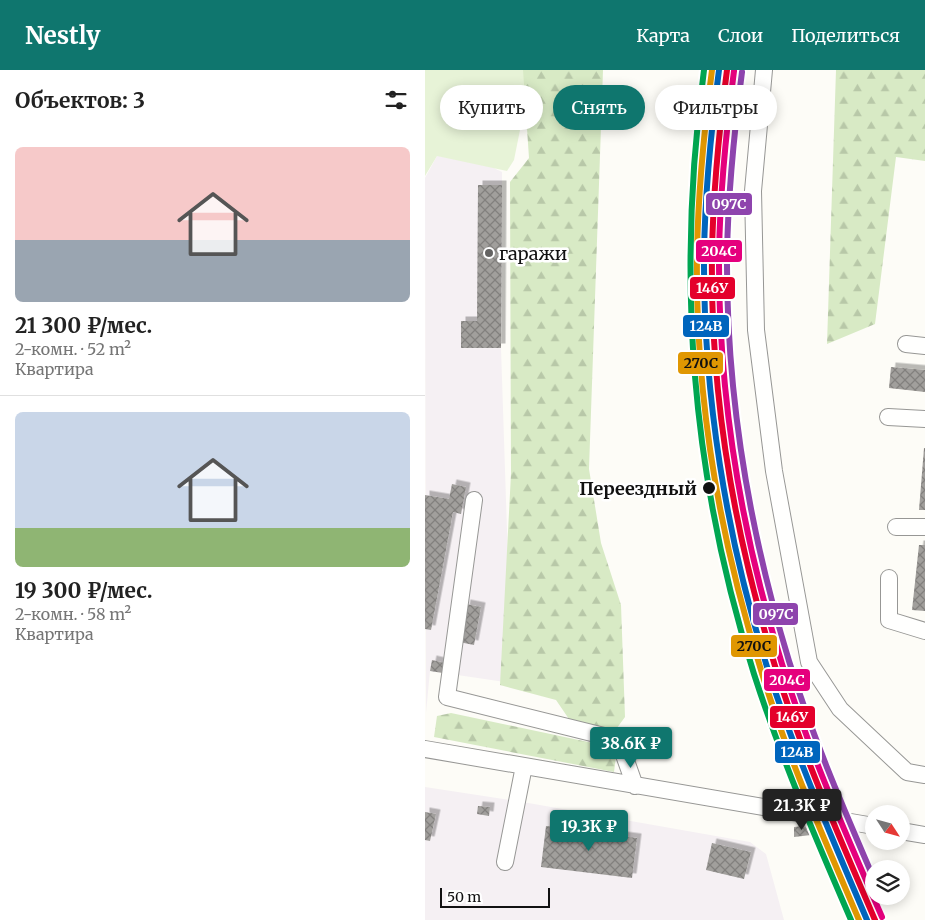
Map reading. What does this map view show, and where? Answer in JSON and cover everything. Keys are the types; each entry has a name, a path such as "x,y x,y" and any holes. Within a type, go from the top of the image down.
{"street":[{"path":"765,70 753,191 756,330 773,471 809,662 839,709 907,772 925,775"},
{"path":"905,344 925,346"},
{"path":"888,416 925,419"},
{"path":"474,500 447,697 612,738 624,755 635,786"},
{"path":"896,527 925,527"},
{"path":"889,578 889,620 925,631"},
{"path":"425,749 865,824"},
{"path":"505,862 524,766"},
{"path":"910,832 925,835"}],"shaded area":[{"path":"437,156 469,156 502,172 501,348 512,683 430,671 426,713 425,178"},
{"path":"425,787 517,801 750,842 766,854 784,920 425,920"}],"green space":[{"path":"425,70 532,70 529,85 440,85 440,130 520,130 514,160 507,171 437,156 425,176"},
{"path":"523,70 603,70 602,85 553,85 553,130 601,130 589,469 601,543 621,605 625,717 614,732 571,722 556,700 500,685 511,474 510,182 529,158 527,130 543,130 543,85 524,85"},
{"path":"836,70 925,70 925,161 896,157 875,324 827,344"},
{"path":"451,713 607,746 616,756 614,772 434,737 437,716"}],"building":[{"name":"гаражи","path":"478,185 502,185 501,348 461,348 461,321 477,321"},
{"path":"891,367 925,370 925,392 889,388"},
{"path":"924,448 925,510 919,510"},
{"path":"452,484 466,487 461,514 453,512 431,630 425,629 425,495 449,499"},
{"path":"919,545 925,545 925,611 912,610"},
{"path":"466,604 481,607 474,645 459,642"},
{"path":"432,660 445,663 443,673 430,671"},
{"path":"478,806 490,807 489,816 477,814"},
{"path":"425,812 436,814 430,841 425,840"},
{"path":"546,826 637,838 632,878 541,867"},
{"path":"803,826 811,828 811,835 794,837 794,827"},
{"path":"712,843 751,852 744,879 706,870"}],"transit line":[{"path":"704,70 691,224 691,300 695,375 703,450 716,525 733,599 754,674 799,798 851,920"},
{"name":"270С","path":"712,70 702,162 697,254 700,360 712,465 733,568 771,702 807,796 859,920"},
{"name":"124В","path":"719,70 713,116 706,208 704,254 705,307 713,412 729,517 740,569 768,670 802,765 867,920"},
{"name":"146У","path":"727,70 717,162 712,254 715,359 727,463 760,616 775,666 809,762 875,920"},
{"name":"204С","path":"734,71 724,162 719,254 723,358 735,462 755,564 782,664 816,760 882,917"},
{"name":"097С","path":"742,72 732,164 727,255 731,358 743,460 762,562 789,661 818,744 866,860"}],"place":[{"name":"гаражи","path":"489,253"},
{"name":"Переездный","path":"709,488"}]}
